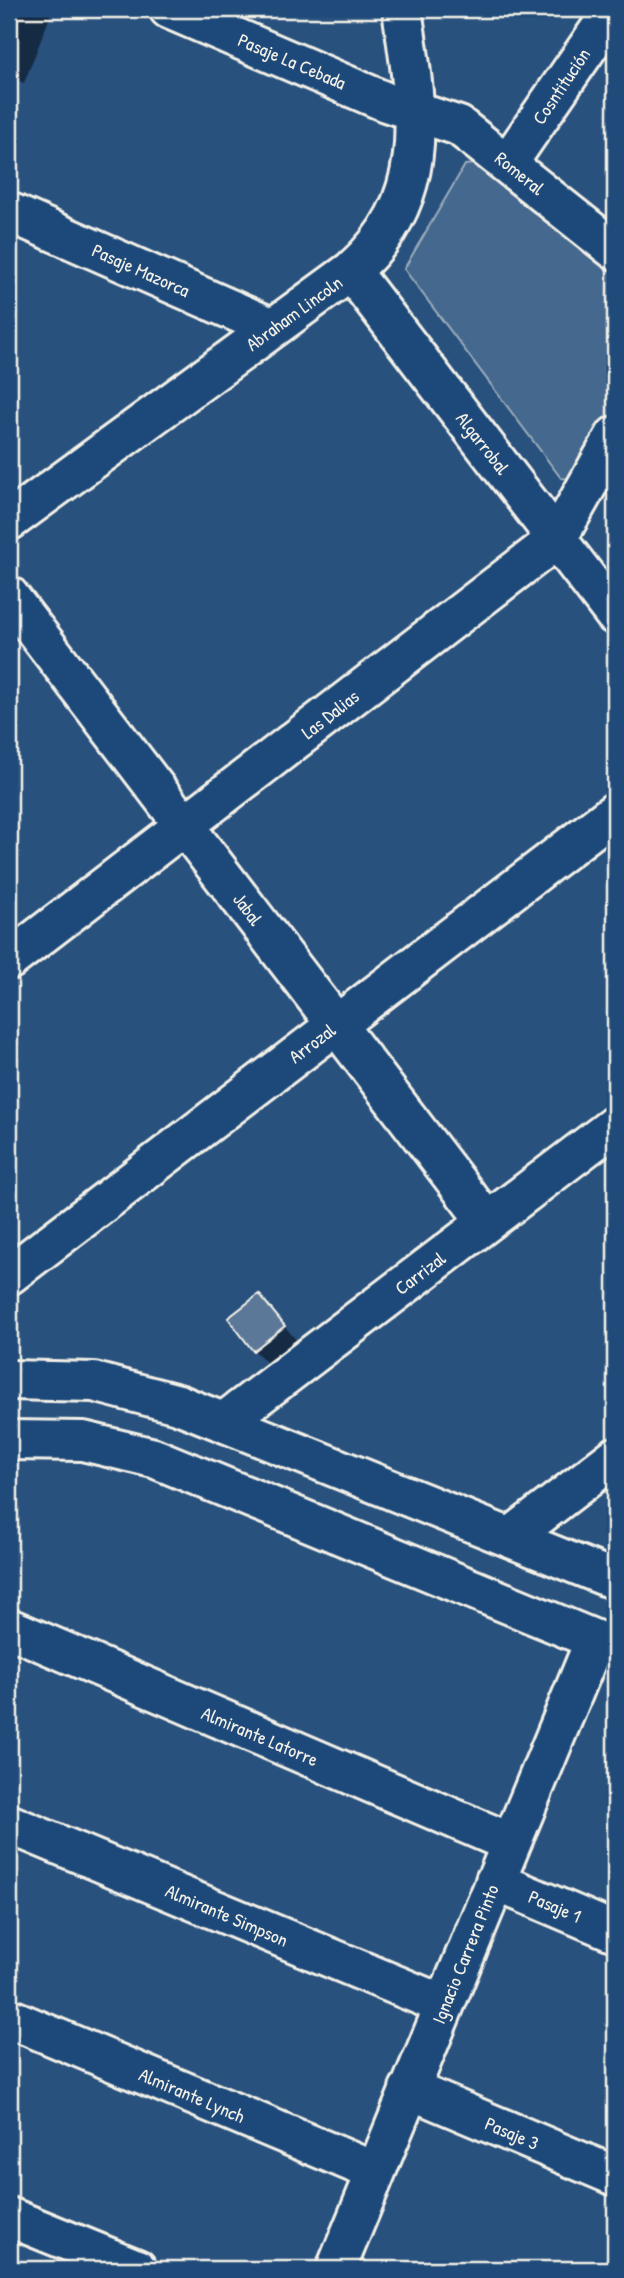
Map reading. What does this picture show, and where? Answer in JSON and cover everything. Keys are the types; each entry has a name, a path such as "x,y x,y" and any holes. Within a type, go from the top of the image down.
{"street":[{"name":"Pasaje La Cebada","path":"169,9 386,102 416,109"},
{"name":"Abraham Lincoln","path":"9,521 351,271 381,240 399,209 412,167 416,109 402,9"},
{"name":"Cosntitución","path":"508,163 614,9"},
{"name":"Romeral","path":"416,109 459,126 615,250"},
{"name":"Pasaje Mazorca","path":"9,212 273,328"},
{"name":"Algarrobal","path":"351,271 615,615"},
{"name":"Las Dalias","path":"9,960 557,539 615,436"},
{"name":"Jabal","path":"9,596 487,1222"},
{"name":"Arrozal","path":"9,1275 615,812"},
{"name":"Carrizal","path":"224,1422 615,1125"},
{"path":"9,1380 57,1379 106,1384 142,1392 224,1422 615,1580"},
{"path":"9,1440 83,1441 154,1458 605,1644"},
{"path":"511,1537 615,1457"},
{"name":"Almirante Latorre","path":"9,1628 511,1843"},
{"name":"Ignacio Carrera Pinto","path":"335,2269 511,1843 605,1644"},
{"name":"Almirante Simpson","path":"9,1824 444,2005"},
{"name":"Pasaje 1","path":"495,1881 615,1932"},
{"name":"Almirante Lynch","path":"9,2018 376,2172"},
{"name":"Pasaje 3","path":"409,2089 615,2176"},
{"path":"9,2217 123,2267"}],"shaded area":[{"path":"484,163 615,272 615,418 572,479 561,478 404,269 465,165"}],"building":[{"path":"9,9 20,9 9,36"},
{"path":"259,1294 285,1326 253,1351 228,1318"}]}
